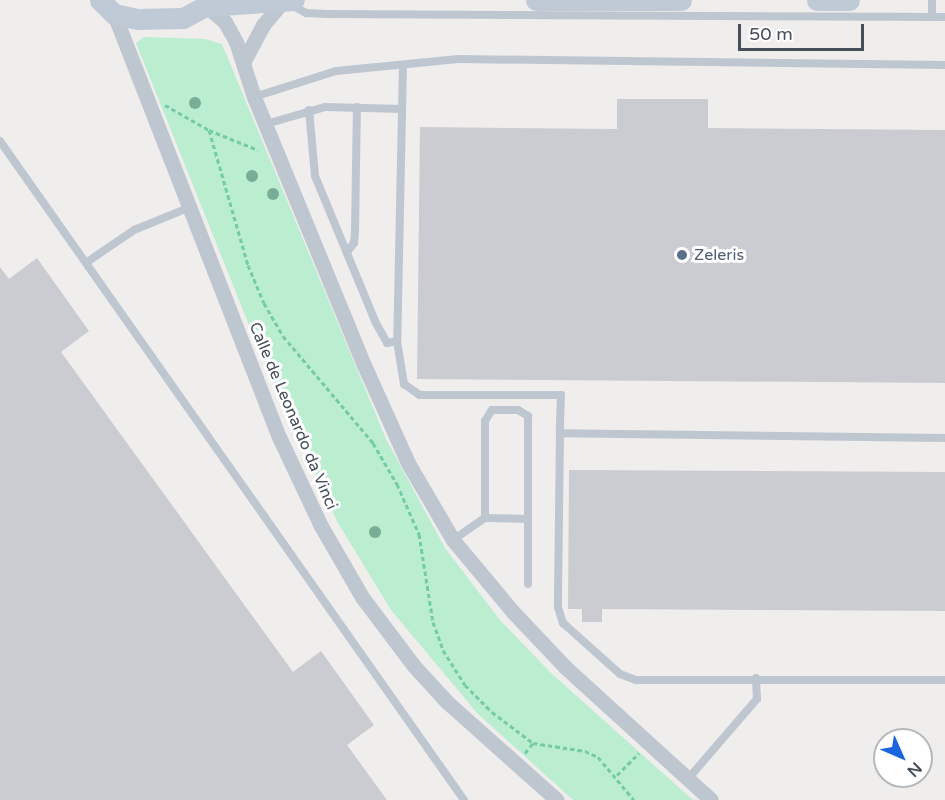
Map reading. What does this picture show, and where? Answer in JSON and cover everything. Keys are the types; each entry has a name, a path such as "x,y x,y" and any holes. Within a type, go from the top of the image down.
{"main road":[{"path":"102,5 137,19 183,18 207,3 294,0"},
{"path":"536,0 681,0"},
{"path":"817,0 849,0"}],"street":[{"path":"244,61 263,25 283,1"},
{"path":"207,3 225,22 244,61 254,97 408,463 453,540 513,612 647,744 711,800"},
{"name":"Calle de Leonardo da Vinci","path":"102,5 149,109 280,439 321,526 362,597 447,702 557,800"}],"lane":[{"path":"932,0 932,17"},
{"path":"283,1 306,13 326,14 945,17"},
{"path":"254,97 336,71 458,59 945,65"},
{"path":"403,65 397,341 399,368 410,391 420,395 561,395 558,607 563,623 620,674 636,680 756,678 945,680"},
{"path":"266,124 309,110 357,107 402,109"},
{"path":"347,252 354,243 355,231 357,107"},
{"path":"309,110 315,176 382,334 387,343 397,341"},
{"path":"0,141 464,800"},
{"path":"87,262 134,230 188,208"},
{"path":"485,519 485,421 492,410 518,410 528,416 528,584"},
{"path":"560,433 945,438"},
{"path":"453,540 485,519 528,519"},
{"path":"687,780 757,699 756,678"}],"path":[{"path":"149,109 170,105 209,130 264,150"},
{"path":"209,130 248,265 264,303 283,336 373,443 398,484 419,534 436,632 443,651 465,685 492,712 533,743 585,751 616,775 634,800"},
{"path":"616,775 647,744"}],"green space":[{"path":"144,37 205,39 222,44 386,439 445,548 500,620 551,673 693,800 573,800 477,713 391,610 338,523 261,355 136,43"}],"building":[{"name":"Zeleris","path":"617,99 708,99 708,128 945,130 945,383 417,379 420,127 617,129"},
{"path":"37,258 89,331 61,352 293,672 321,651 374,725 347,745 387,800 0,800 0,267 9,279"},
{"path":"569,470 945,472 945,611 602,609 602,622 582,622 582,609 568,609"}],"place":[{"name":"Zeleris","path":"682,255"}]}
